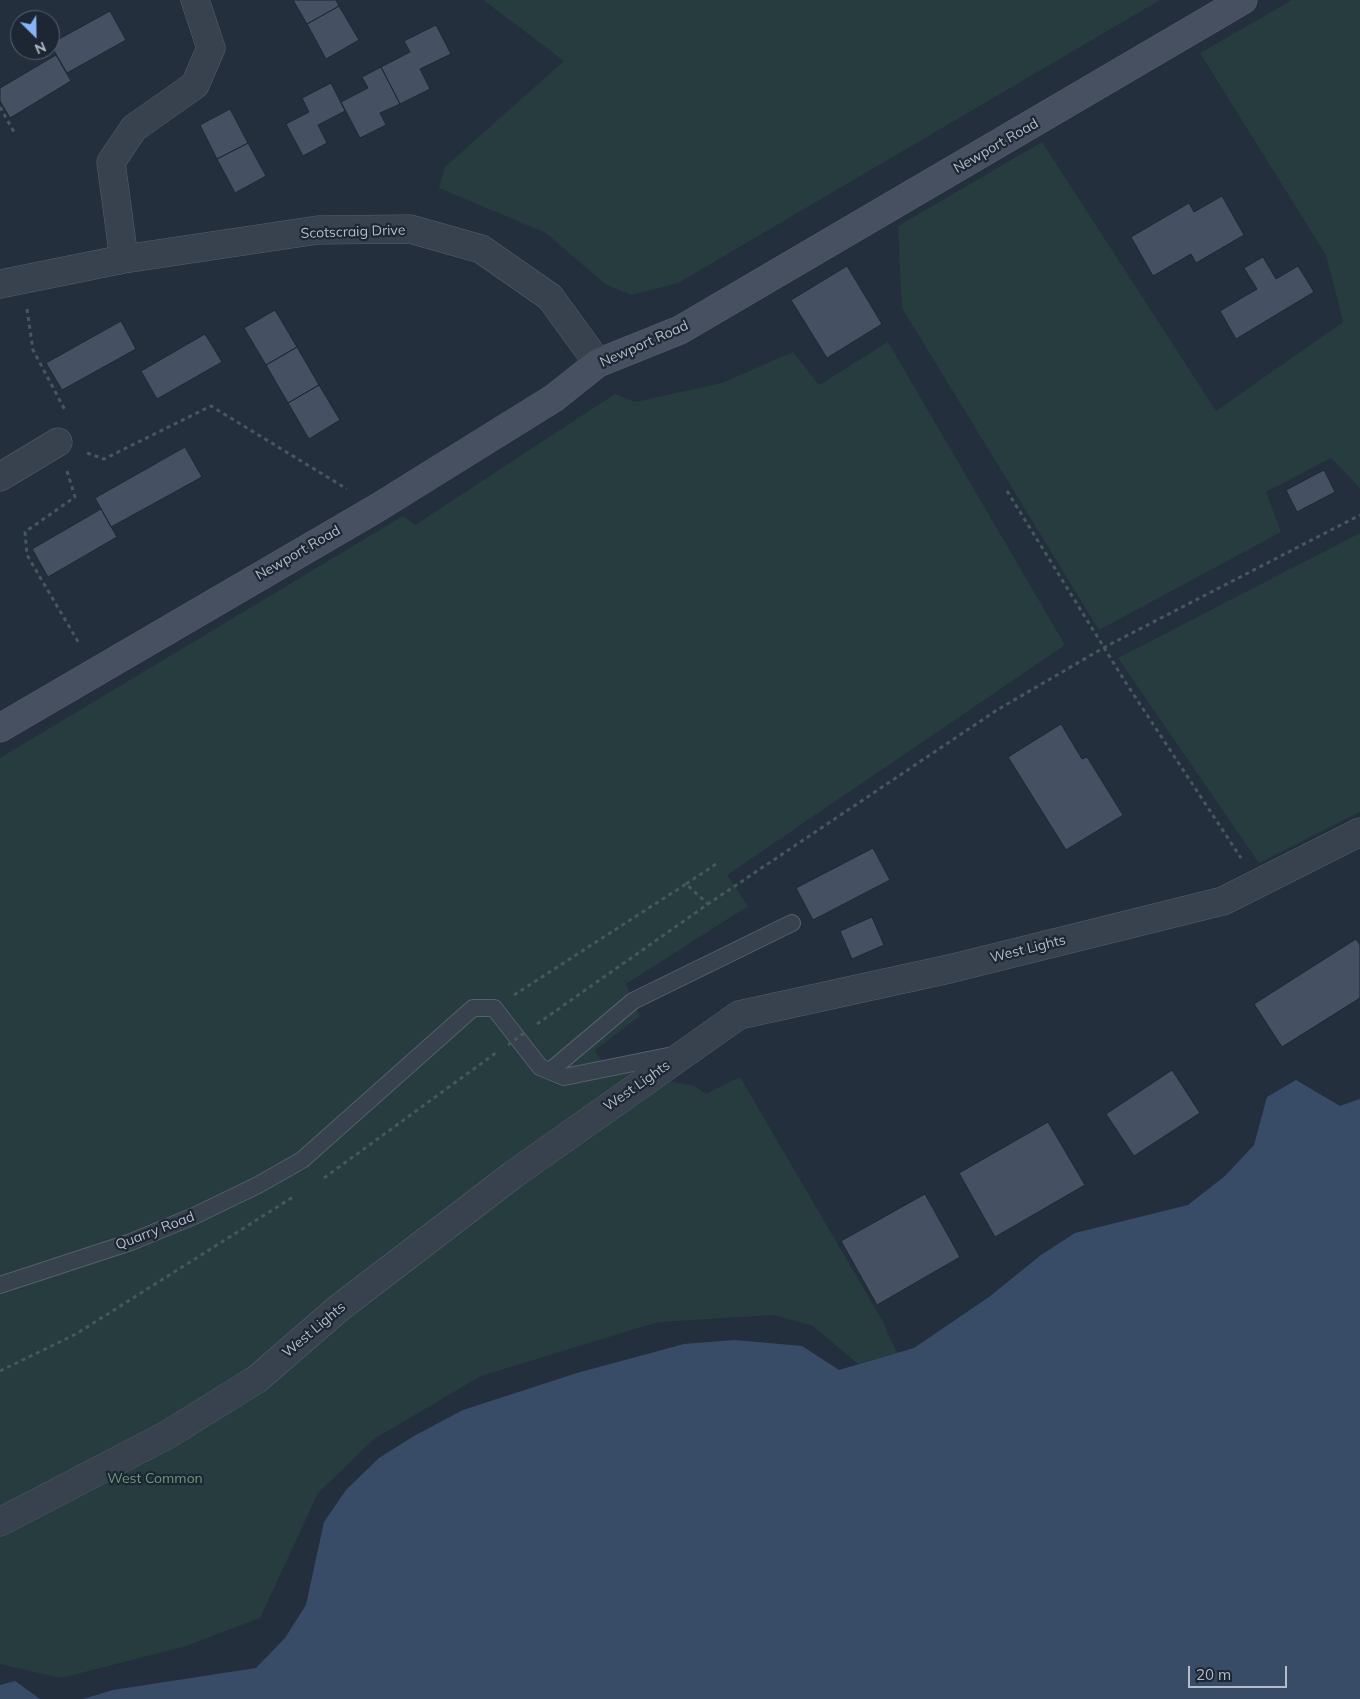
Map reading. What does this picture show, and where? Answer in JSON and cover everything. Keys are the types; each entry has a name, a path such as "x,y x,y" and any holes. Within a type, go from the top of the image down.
{"main road":[{"name":"Newport Road","path":"0,728 377,508 554,398 598,363 680,330 1243,0"}],"street":[{"path":"124,259 111,162 134,128 195,85 211,48 195,0"},
{"name":"Scotscraig Drive","path":"11,281 124,259 318,230 410,229 481,249 550,297 598,363"},
{"path":"0,477 71,435"},
{"name":"West Lights","path":"0,1522 167,1435 257,1379 338,1308 514,1174 739,1015 949,969 1223,901 1360,832"}],"lane":[{"path":"550,1071 633,1001 792,923"},
{"name":"Quarry Road","path":"0,1285 131,1242 194,1216 258,1185 302,1160 473,1008 494,1008"},
{"path":"494,1008 540,1067 564,1078 685,1052"}],"path":[{"path":"0,107 14,132"},
{"path":"11,281 33,350 71,435 89,454 104,459 211,406 377,508"},
{"path":"71,435 89,454"},
{"path":"71,435 76,497 25,532 27,555 95,672"},
{"path":"1007,491 1126,683 1258,884"},
{"path":"508,1045 708,904 997,710 1105,647 1360,515"},
{"path":"494,1008 716,864"},
{"path":"686,884 708,904"}],"green space":[{"path":"483,0 1160,0 678,283 631,295 605,284 546,233 439,188 445,167 564,61"},
{"path":"1292,0 1360,0 1360,488 1331,458 1266,492 1281,532 1099,630 902,308 898,226 1042,142 1216,411 1343,322 1326,255 1200,53"},
{"name":"West Common","path":"888,342 1065,645 727,875 748,906 626,984 640,1016 595,1050 606,1069 695,1086 706,1094 740,1077 882,1320 897,1353 858,1364 813,1326 774,1315 658,1322 481,1376 374,1439 318,1493 260,1618 183,1647 61,1678 0,1664 0,758 403,516 415,525 615,394 635,402 722,383 793,352 819,385"},
{"path":"1360,533 1360,812 1259,863 1118,658"}],"water":[{"path":"1296,1080 1340,1106 1360,1099 1360,1699 83,1699 113,1690 256,1668 285,1638 306,1605 324,1522 346,1490 379,1458 414,1436 463,1410 577,1373 684,1344 735,1340 802,1346 839,1370 914,1348 989,1297 1041,1255 1075,1233 1188,1205 1225,1176 1254,1145 1267,1097"},
{"path":"15,1681 40,1699 0,1699 0,1685"}],"building":[{"path":"293,0 336,0 339,6 307,24"},
{"path":"339,6 359,40 326,59 307,24"},
{"path":"110,11 126,40 67,73 59,60 60,38"},
{"path":"436,25 451,54 420,69 430,89 400,104 381,67 410,52 404,41"},
{"path":"48,60 59,60 71,81 10,118 0,101 0,88"},
{"path":"381,67 400,104 380,113 386,125 360,138 341,102 368,88 362,77"},
{"path":"331,83 345,111 318,125 327,143 303,156 286,124 309,112 302,98"},
{"path":"230,109 248,143 217,159 200,125"},
{"path":"248,143 266,176 235,193 217,159"},
{"path":"1222,196 1244,235 1196,263 1191,254 1153,276 1131,237 1189,203 1194,212"},
{"path":"1263,257 1276,279 1298,266 1314,292 1236,339 1220,311 1257,289 1244,268"},
{"path":"847,266 882,324 827,358 791,300"},
{"path":"275,310 297,347 266,365 244,328"},
{"path":"121,321 136,349 62,390 46,363"},
{"path":"205,334 222,362 157,399 141,371"},
{"path":"297,347 319,385 288,403 266,365"},
{"path":"319,385 340,420 309,439 288,403"},
{"path":"185,447 202,477 111,527 95,498"},
{"path":"1324,470 1335,492 1297,512 1286,490"},
{"path":"101,509 117,537 48,577 32,549"},
{"path":"1061,724 1082,759 1087,757 1123,815 1066,850 1008,757"},
{"path":"873,848 890,880 813,920 796,888"},
{"path":"872,917 884,945 852,959 840,931"},
{"path":"1356,939 1360,945 1360,998 1282,1047 1254,1004"},
{"path":"1172,1070 1200,1113 1134,1156 1106,1114"},
{"path":"1048,1122 1085,1185 995,1237 959,1173"},
{"path":"925,1194 960,1257 877,1305 841,1241"}]}
